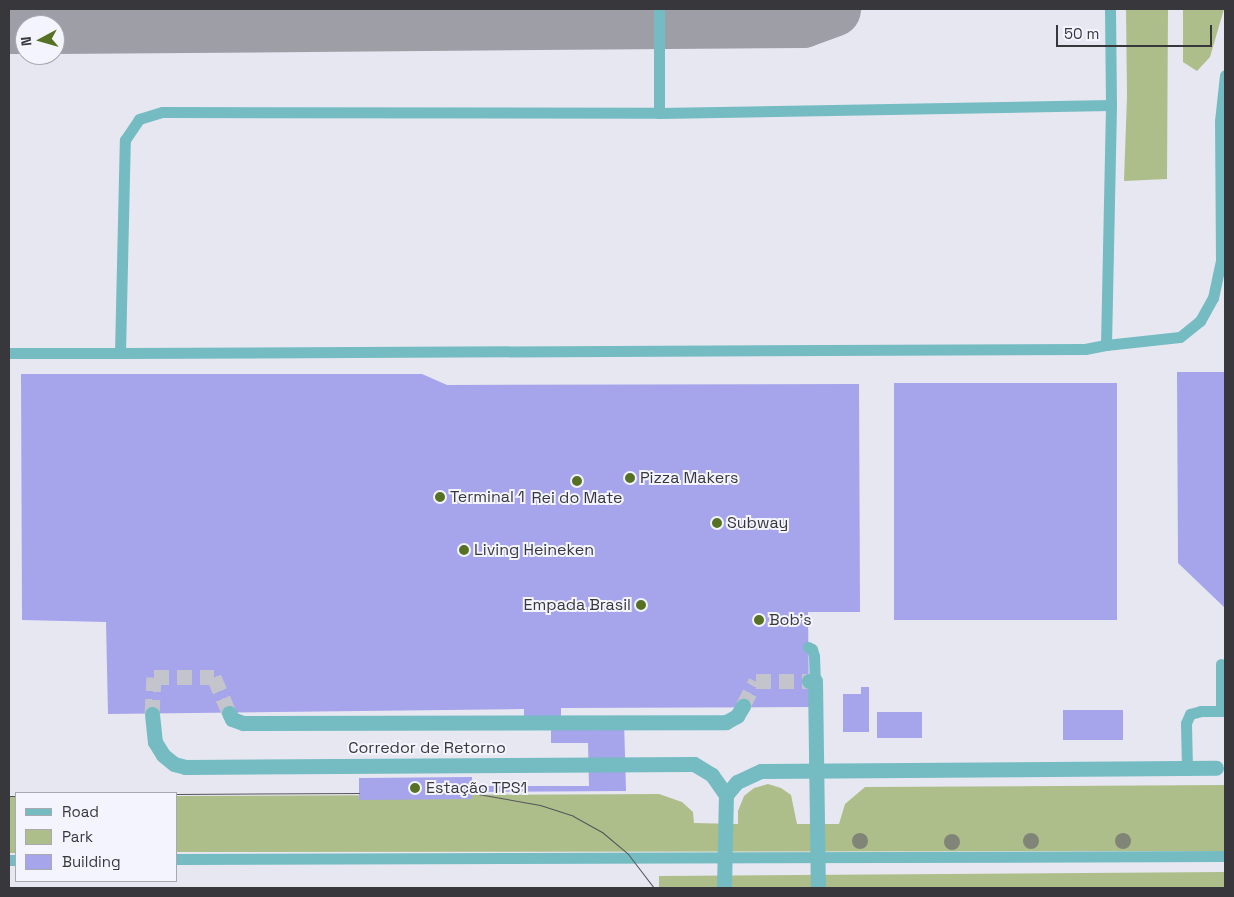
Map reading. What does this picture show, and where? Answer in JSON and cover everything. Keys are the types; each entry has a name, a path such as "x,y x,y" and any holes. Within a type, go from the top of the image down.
{"street":[{"path":"812,681 817,771 818,888"},
{"path":"229,713 237,722 243,723 726,722 737,716 743,706"},
{"name":"Corredor de Retorno","path":"152,714 155,742 163,755 174,764 185,766 694,764 712,776 726,795"},
{"path":"724,888 726,795 737,782 761,771 1220,768"}],"lane":[{"path":"659,9 659,113"},
{"path":"1106,345 1111,105 1110,9"},
{"path":"9,353 1085,349 1180,337 1200,321 1213,298 1221,261 1220,121 1225,75"},
{"path":"120,353 125,140 138,119 162,112 659,113 1111,105"},
{"path":"808,647 812,649 814,656 812,681"},
{"path":"1187,768 1186,723 1190,714 1201,711 1223,711 1221,664"},
{"path":"178,859 1225,856"}],"green space":[{"path":"1126,9 1168,9 1167,179 1124,181 1127,96"},
{"path":"1183,9 1224,9 1210,57 1197,71 1183,62"},
{"path":"768,784 781,788 791,795 797,824 839,824 845,804 865,787 1225,785 1225,851 178,852 178,796 659,794 682,802 693,812 694,823 738,824 738,811 744,796 754,788"},
{"path":"9,796 15,796 15,853 9,853"},
{"path":"1225,872 1225,888 659,888 659,876"}],"building":[{"path":"1177,372 1225,372 1225,608 1178,563"},
{"name":"Terminal 1","path":"21,374 422,374 447,385 859,384 860,612 808,612 809,707 561,708 561,723 624,720 626,791 472,792 472,799 359,800 359,778 472,777 472,786 589,786 588,743 551,743 551,724 524,725 524,709 108,714 106,622 22,620"},
{"path":"894,383 1117,383 1117,620 894,620"},
{"path":"861,687 869,687 869,732 843,732 843,694 861,694"},
{"path":"1063,710 1123,710 1123,740 1063,740"},
{"path":"877,712 922,712 922,738 877,738"}],"taxiway":[{"path":"65,26 803,20 833,9"},
{"path":"9,26 15,26"}],"tunnel":[{"path":"152,714 154,677 214,677 229,713"},
{"path":"743,706 756,681 809,681"}],"tram line":[{"path":"178,794 359,793"},
{"path":"472,793 540,805 573,816 602,832 628,854 654,888"},
{"path":"9,796 15,796"}],"place":[{"name":"Pizza Makers","path":"630,478"},
{"name":"Rei do Mate","path":"577,481"},
{"name":"Terminal 1","path":"440,497"},
{"name":"Subway","path":"717,523"},
{"name":"Living Heineken","path":"464,550"},
{"name":"Empada Brasil","path":"641,605"},
{"name":"Bob's","path":"759,620"},
{"name":"Estação TPS1","path":"415,788"}]}
